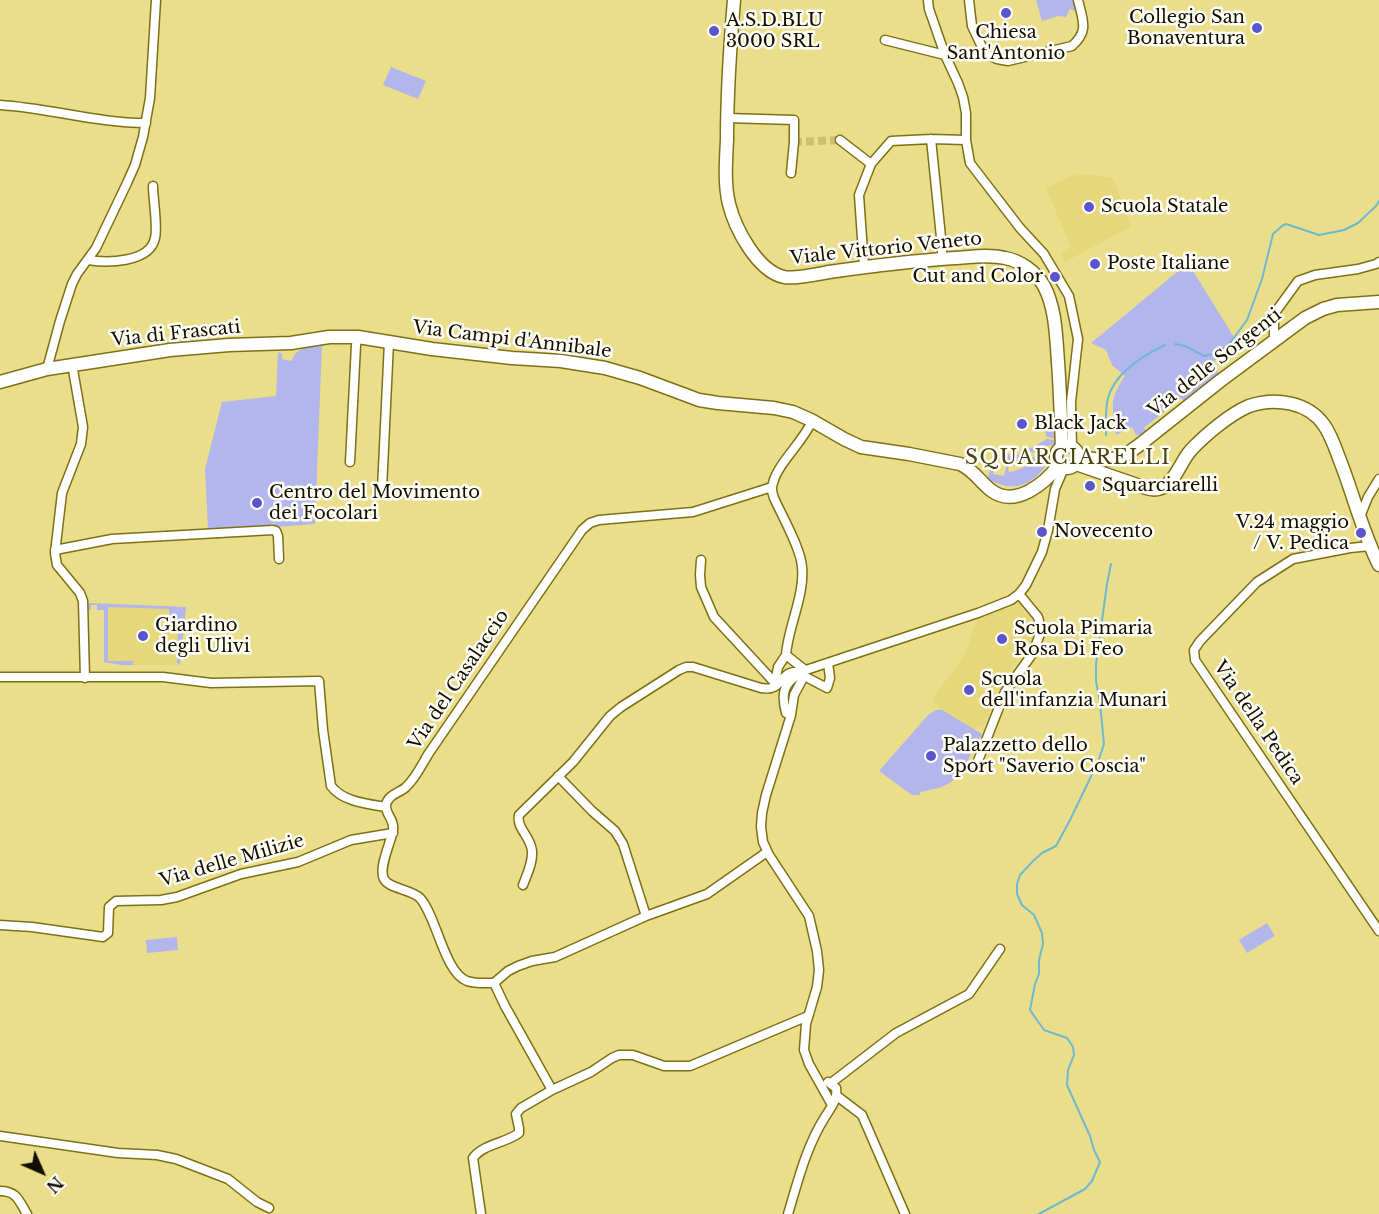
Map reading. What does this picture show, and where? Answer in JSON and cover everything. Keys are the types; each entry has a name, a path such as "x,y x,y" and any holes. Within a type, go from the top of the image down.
{"main road":[{"name":"Viale Vittorio Veneto","path":"734,0 727,84 726,178 728,199 735,223 752,253 772,271 787,278 864,267 980,256 1006,258 1023,265 1038,278 1047,292 1053,313 1056,333 1054,386 1068,458"},
{"name":"Via delle Sorgenti","path":"1068,458 1102,460 1121,458 1305,318 1323,309 1343,304 1379,302"},
{"name":"Via di Frascati","path":"0,382 72,364 189,348 291,343 325,337 358,337 389,342"},
{"name":"Via Campi d'Annibale","path":"389,342 442,350 597,366 631,375 699,400 779,408 798,413 844,440 861,447 960,464 973,472 991,490 1002,496 1016,496 1034,489 1068,458"},
{"path":"1068,458 1146,488 1158,489 1168,483 1196,446 1246,408 1265,403 1284,402 1301,406 1312,412 1324,424 1330,435 1379,565"}],"street":[{"path":"47,369 70,290 77,274 101,239 130,177 140,147 146,123 152,76 156,0"},
{"path":"832,1105 804,1050 807,1016 817,987 819,970 809,916 767,852 762,835 765,795 784,736 788,714 783,703 783,692 802,674 828,663 1004,603 1019,594 1031,575 1041,552 1048,530 1055,489 1068,458 1078,339 1069,296 1044,254 1020,228 970,163 963,97 945,55 928,0"},
{"path":"969,0 972,26 981,45 988,55 1008,61 1072,46 1080,39 1084,31 1078,0"},
{"path":"885,40 945,55"},
{"path":"0,105 50,110 112,121 146,123"},
{"path":"727,117 794,120 791,173"},
{"path":"931,139 942,259"},
{"path":"840,140 871,164"},
{"path":"864,267 859,195 871,164 891,141 966,140"},
{"path":"88,260 108,262 127,260 150,247 156,237 153,186"},
{"path":"1274,340 1274,314 1298,280 1315,275 1358,269 1379,262"},
{"path":"350,462 358,337"},
{"path":"382,489 389,342"},
{"path":"72,364 82,436 62,495 55,560 84,601 85,678"},
{"path":"773,686 778,667 786,655 800,593 802,568 799,554 774,498 772,487 776,475 805,435 812,421"},
{"path":"1360,517 1379,479"},
{"name":"Via del Casalaccio","path":"386,807 387,800 409,784 588,524 598,520 693,512 772,487"},
{"path":"55,550 112,539 273,530 278,536 279,559"},
{"name":"Via della Pedica","path":"1370,546 1293,558 1257,582 1200,640 1194,650 1195,660 1379,931"},
{"path":"701,560 700,584 714,617 773,686"},
{"path":"976,766 1005,692 1033,653 1040,634 1038,616 1019,594"},
{"path":"786,655 796,663 802,674"},
{"path":"773,686 786,669 796,663"},
{"path":"523,885 531,865 532,854 531,844 519,824 519,816 577,758 613,713 680,669 691,667 761,688 774,687 787,674 795,671 826,688 831,675 828,663"},
{"path":"0,677 169,677 211,683 319,681 331,786 356,801 386,807 394,824 383,868 383,878 390,885 411,892 419,898 427,909 452,966 459,976 470,982 494,983 515,967 555,957 646,916 709,893 767,852"},
{"path":"558,776 619,835 646,916"},
{"name":"Via delle Milizie","path":"0,925 37,927 103,938 108,933 109,907 116,901 160,900 177,897 241,874 298,862 351,840 393,833"},
{"path":"831,1083 896,1033 969,994 1000,949"},
{"path":"494,983 552,1090"},
{"path":"481,1214 472,1162 474,1156 517,1134 520,1130 516,1117 517,1112 552,1090 591,1072 620,1055 633,1055 664,1066 690,1066 807,1016"},
{"path":"788,1214 806,1155 837,1096 836,1088 831,1083 817,1076"},
{"path":"837,1096 862,1115 905,1214"},
{"path":"0,1136 118,1153 168,1157 228,1179 257,1202 269,1208"},
{"path":"0,1191 14,1194 27,1214"}],"shaded area":[{"path":"1036,0 1077,0 1079,9 1074,11 1070,9 1066,17 1058,16 1042,21"},
{"path":"391,67 426,81 418,99 383,85"},
{"name":"Scuola Statale","path":"1076,174 1113,178 1131,226 1065,262 1061,254 1071,247 1046,188"},
{"path":"1188,263 1237,342 1227,353 1214,361 1219,375 1184,401 1181,398 1144,428 1146,431 1141,435 1136,435 1132,427 1116,435 1113,404 1116,391 1125,376 1112,365 1106,350 1091,343"},
{"path":"322,344 315,524 276,527 274,523 266,526 208,529 205,469 222,402 276,396 278,352 282,354 282,359 292,361 300,350"},
{"path":"1054,395 1057,439 1047,437 1045,433 1053,422"},
{"path":"1047,439 1057,441 1056,445 1043,446 1033,453 1027,450"},
{"path":"1022,452 1025,454 1022,462 1015,466 1010,465 1009,472 1023,467 1029,460 1029,456 1049,461 1037,476 1023,485 1006,486 988,479 994,463 999,460 993,474 1004,476 1008,461 1005,455 1008,453 1012,458"},
{"path":"1015,601 1033,621 1035,628 1033,642 1028,648 1023,649 1009,674 995,675 1003,677 1004,681 994,699 985,725 974,730 948,715 931,701 964,656 979,615"},
{"path":"88,603 186,607 180,665 177,663 178,626 171,625 169,609 108,607 108,661 133,661 133,665 122,665 104,662 104,610 97,610 97,605 91,605 91,610 89,610"},
{"name":"Giardino degli Ulivi","path":"104,605 186,607 180,665 122,665 104,662"},
{"name":"Palazzetto dello Sport \"Saverio Coscia\"","path":"936,710 942,710 982,734 956,778 939,788 920,792 920,795 912,795 879,771 928,715"},
{"path":"1267,923 1275,936 1247,953 1239,940"},
{"path":"177,937 178,950 147,953 146,940"}],"waterway":[{"path":"1175,344 1185,346 1204,356 1218,353 1230,343 1247,320 1262,279 1273,234 1282,226 1286,224 1319,235 1344,230 1358,223 1379,201"},
{"path":"1106,435 1108,398 1117,381 1131,366 1165,345"},
{"path":"1039,1214 1085,1189 1092,1181 1100,1162 1067,1085 1068,1070 1074,1055 1073,1047 1067,1038 1044,1030 1030,1010 1039,974 1039,960 1043,944 1042,933 1034,915 1022,905 1017,894 1017,884 1020,875 1033,861 1056,846 1098,762 1104,744 1096,664 1111,564"}],"tunnel":[{"path":"794,142 840,140"}],"place":[{"name":"Chiesa Sant'Antonio","path":"1006,13"},
{"name":"Collegio San Bonaventura","path":"1257,28"},
{"name":"A.S.D.BLU 3000 SRL","path":"714,31"},
{"name":"Scuola Statale","path":"1089,207"},
{"name":"Poste Italiane","path":"1095,264"},
{"name":"Cut and Color","path":"1055,277"},
{"name":"Black Jack","path":"1022,424"},
{"name":"Squarciarelli","path":"1090,486"},
{"name":"Centro del Movimento dei Focolari","path":"257,503"},
{"name":"Novecento","path":"1042,532"},
{"name":"V.24 maggio / V. Pedica","path":"1361,533"},
{"name":"Giardino degli Ulivi","path":"143,636"},
{"name":"Scuola Pimaria Rosa Di Feo","path":"1002,639"},
{"name":"Scuola dell'infanzia Munari","path":"969,690"},
{"name":"Palazzetto dello Sport \"Saverio Coscia\"","path":"931,756"}],"district":[{"name":"SQUARCIARELLI","path":"1068,458"}]}
